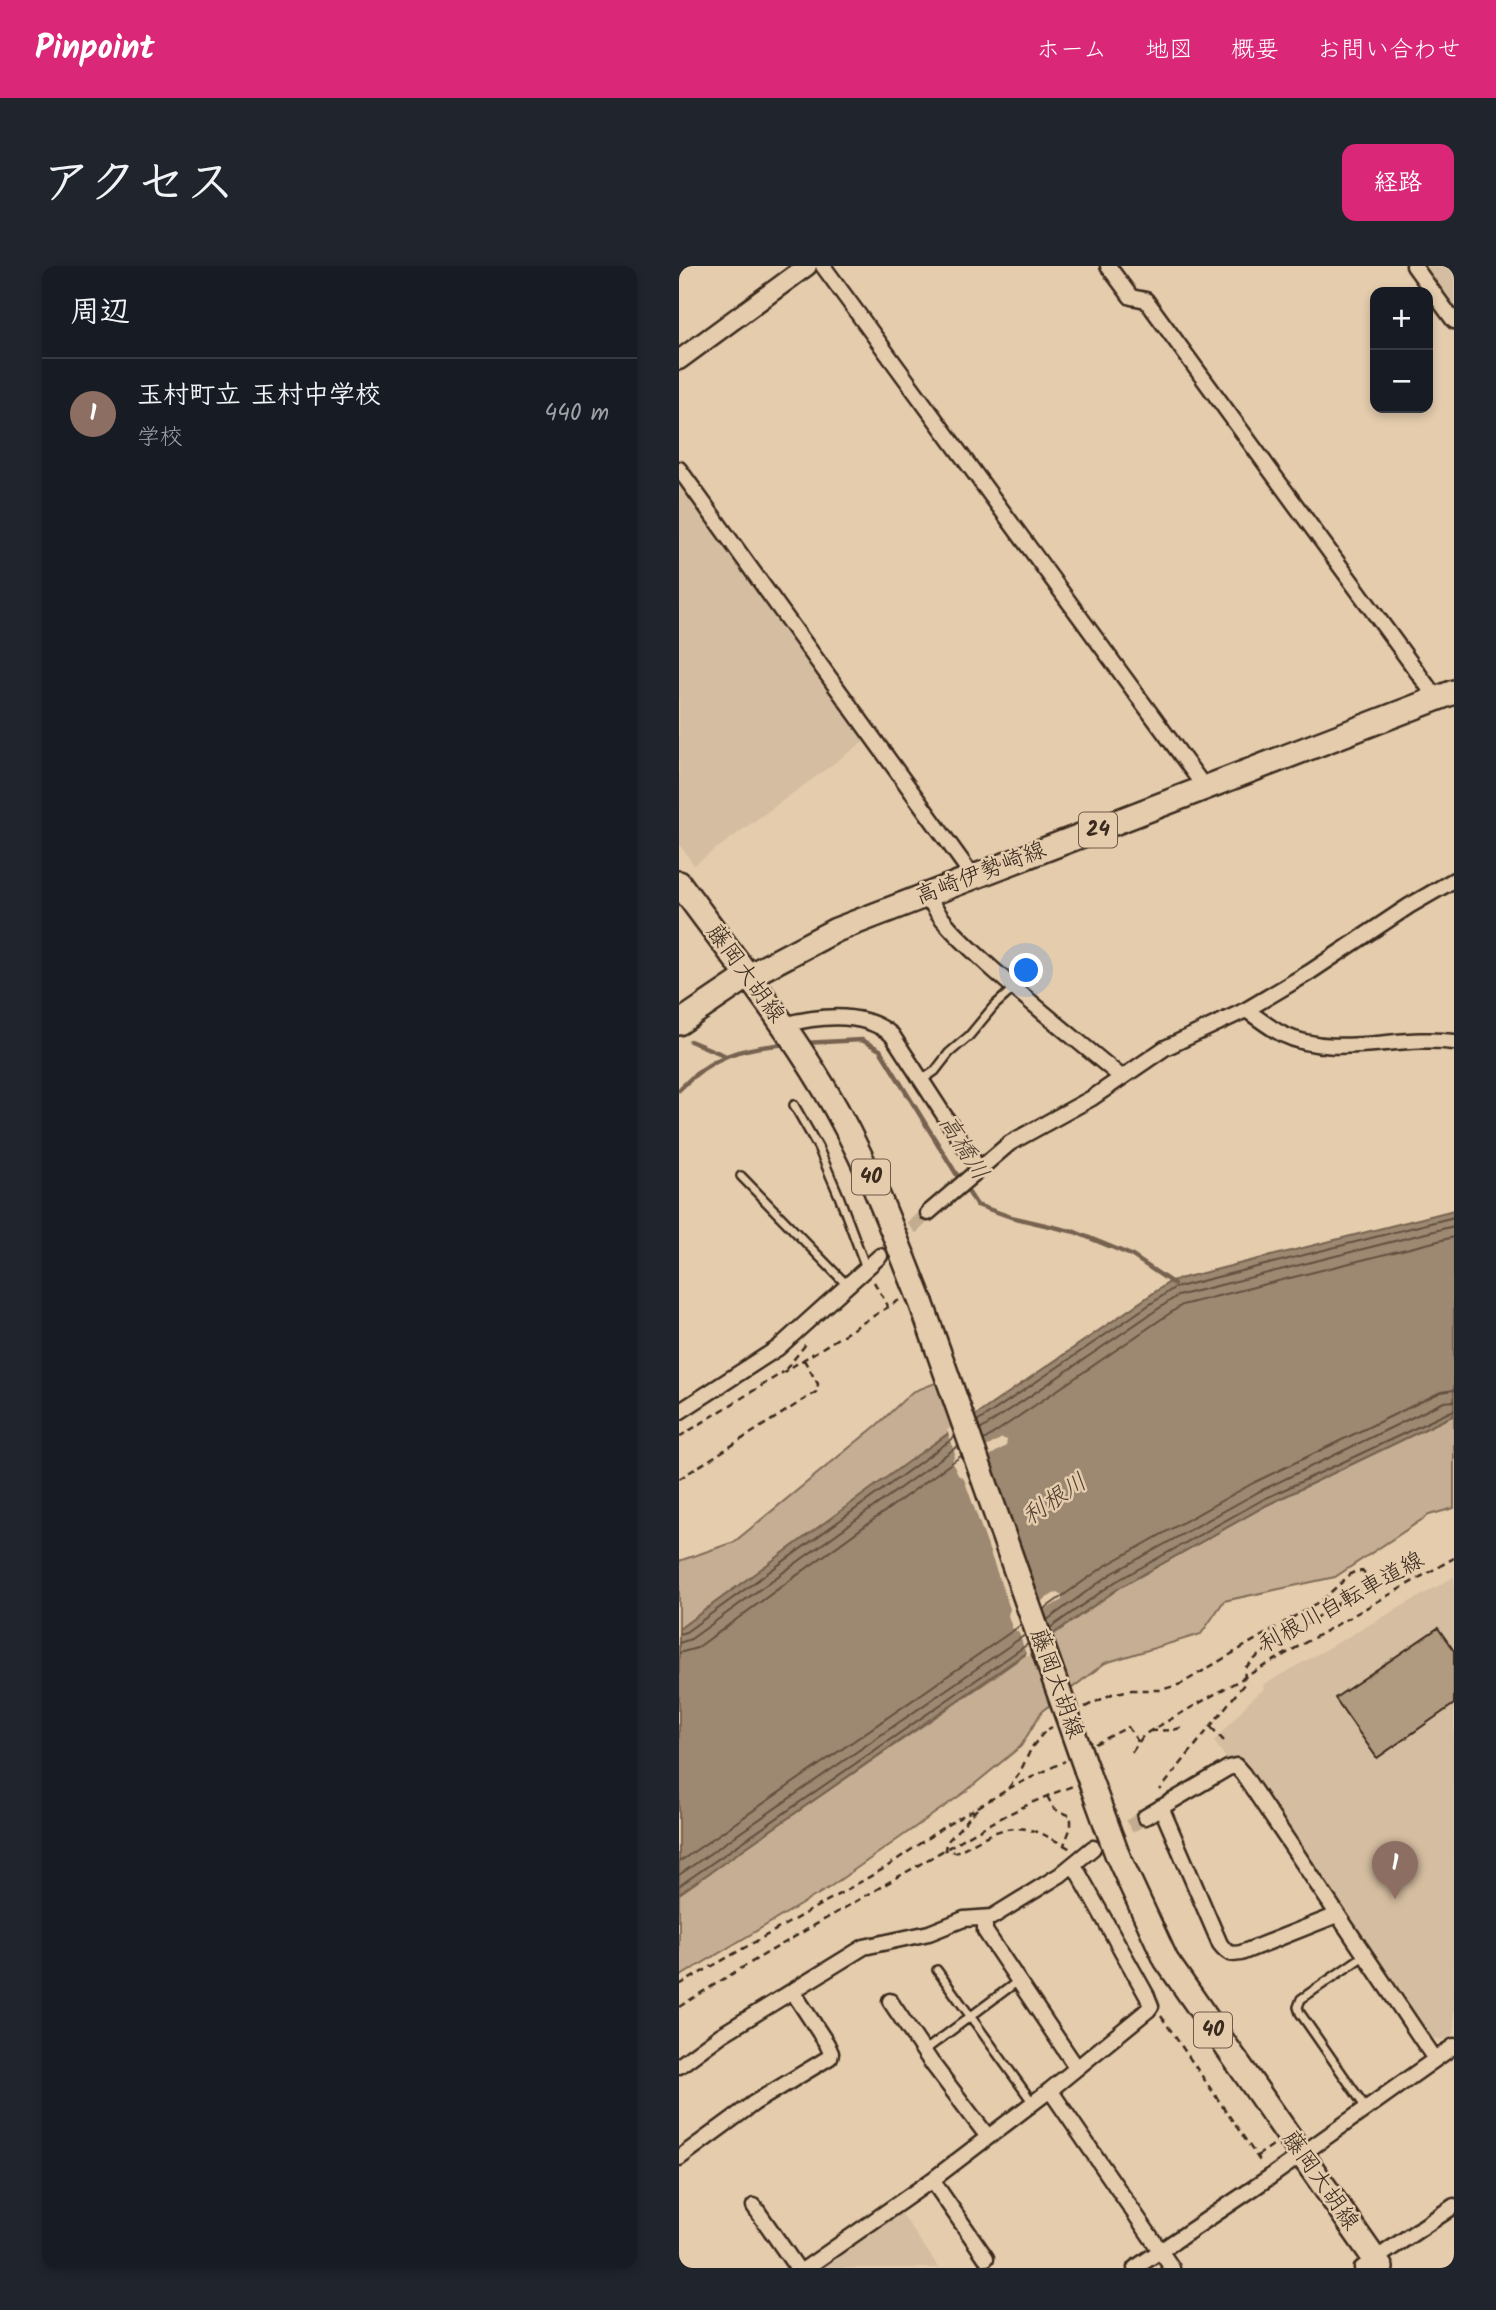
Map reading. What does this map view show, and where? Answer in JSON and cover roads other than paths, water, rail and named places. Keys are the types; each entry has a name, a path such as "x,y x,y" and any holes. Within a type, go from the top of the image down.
{"main road":[{"name":"高崎伊勢崎線","path":"679,1023 747,977 837,930 1445,695"},
{"name":"藤岡大胡線","path":"679,883 807,1059 867,1169 1082,1777 1166,1960 1302,2155 1373,2265"}],"street":[{"path":"679,360 807,266"},
{"path":"823,266 1200,781 1202,789"},
{"path":"1108,266 1131,297 1146,300 1445,695"},
{"path":"1414,266 1454,321"},
{"path":"679,470 974,878"},
{"path":"928,1213 1010,1143 1091,1098 1164,1048 1246,1010 1454,880"},
{"path":"927,895 941,919 1014,988 1120,1076"},
{"path":"1246,1010 1283,1035 1324,1046 1355,1046 1389,1041 1454,1042"},
{"path":"785,1028 823,1018 848,1018 871,1022 892,1035 922,1080 975,1172"},
{"path":"679,1412 772,1353 847,1286 868,1272 880,1256"},
{"path":"1145,1817 1159,1801 1236,1766 1244,1774 1435,2059"},
{"path":"1159,1801 1220,1944 1227,1952 1232,1955 1241,1953 1337,1915"},
{"path":"679,2066 721,2035 863,1947 929,1933 964,1919 985,1918 1002,1913 1040,1890 1073,1857 1093,1848"},
{"path":"806,2268 932,2180 1051,2090 1143,2015 1150,2006 1073,1857"},
{"path":"985,1918 985,1930 1077,2068"},
{"path":"679,2158 754,2103 830,2057 827,2044 793,1992"},
{"path":"890,2001 988,2137"},
{"path":"1135,2268 1302,2155 1454,2046"},
{"path":"1051,2090 1172,2268"},
{"path":"932,2180 986,2258"},
{"path":"754,2206 797,2268"},
{"path":"1373,2265 1454,2206"}],"lane":[{"path":"922,1080 935,1071 949,1053 1014,988"},
{"path":"794,1105 818,1147 868,1272"},
{"path":"741,1176 847,1286"},
{"path":"1366,1955 1301,1999 1298,2007 1300,2014 1367,2108"},
{"path":"937,1970 1033,2103"},
{"path":"924,2051 1018,1982"}],"water":[{"name":"利根川","path":"1454,1210 1454,1415 1267,1505 1119,1588 679,1894 679,1629 909,1461 1171,1281"}],"waterway":[{"name":"高橋川","path":"803,1043 862,1040 880,1050 960,1180"},
{"path":"690,1041 724,1055"},
{"name":"高橋川","path":"679,1090 703,1069 728,1055 787,1044"},
{"name":"高橋川","path":"965,1187 977,1205 1011,1217 1075,1232 1131,1255 1174,1284"}],"tunnel":[{"path":"880,1256 928,1213"},
{"path":"1093,1848 1145,1817"}],"place":[{"name":"玉村町立 玉村中学校","path":"1395,1899"}]}
